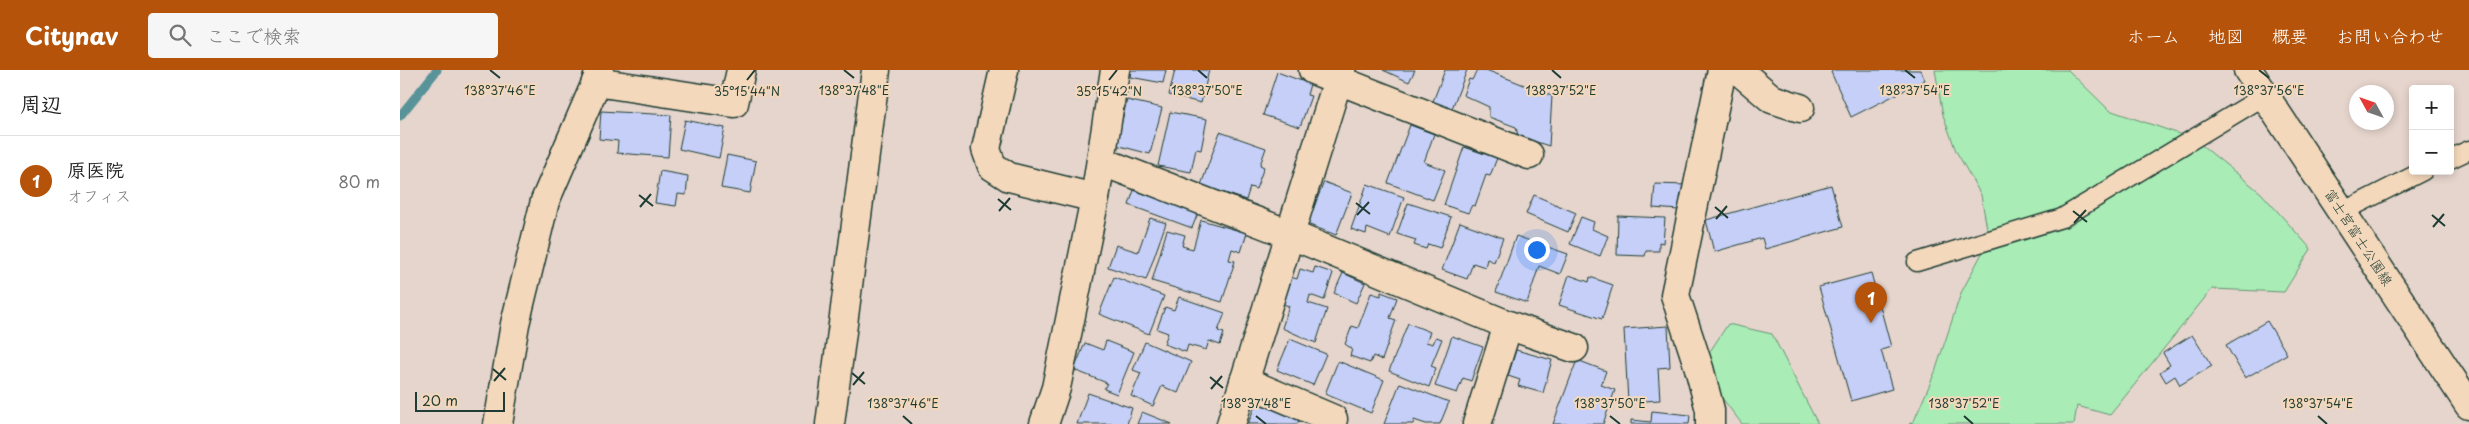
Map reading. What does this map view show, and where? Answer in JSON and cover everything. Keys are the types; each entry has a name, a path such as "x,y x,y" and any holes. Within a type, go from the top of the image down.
{"street":[{"path":"498,424 515,324 545,201 598,76 734,103 741,70"},
{"path":"830,424 876,70"},
{"path":"1004,70 986,149 992,166 1009,177 1096,198"},
{"path":"1044,424 1056,388 1096,198 1116,70"},
{"path":"1313,70 1340,75 1529,155"},
{"path":"1710,424 1710,410 1699,368 1675,295 1722,70"},
{"path":"1738,70 1772,99 1800,108"},
{"name":"富士宮富士公園線","path":"2248,70 2469,404"},
{"path":"1231,424 1340,75"},
{"path":"1103,162 1289,234 1508,325 1574,348"},
{"path":"1477,424 1508,325"},
{"path":"1244,381 1333,419"}],"lane":[{"path":"1917,262 2062,218 2266,96"},
{"path":"2454,157 2469,150"},
{"path":"2342,212 2415,175"}],"green space":[{"path":"1935,70 2068,70 2109,110 2194,139 2261,193 2311,249 2284,292 2212,289 2110,415 2077,406 2074,424 1909,424 1914,421 1935,372 1961,293 1989,240 1981,195 1956,151 1943,115"},
{"path":"1728,324 1772,334 1818,424 1742,424 1699,368"}],"building":[{"path":"1131,70 1166,70 1163,83 1130,77"},
{"path":"1175,70 1209,70 1201,103 1169,95"},
{"path":"1383,70 1415,70 1409,82"},
{"path":"1445,70 1467,70 1451,111 1432,104"},
{"path":"1477,70 1486,70 1552,96 1549,146 1518,136 1516,127 1489,117 1489,107 1463,95 1469,79 1472,80"},
{"path":"1834,70 1920,70 1925,80 1851,117 1831,72"},
{"path":"1277,72 1310,84 1307,95 1311,96 1300,127 1263,115"},
{"path":"1127,100 1162,108 1150,154 1116,145"},
{"path":"601,111 671,115 668,157 617,153 618,141 599,139"},
{"path":"1170,112 1207,119 1201,150 1196,149 1191,172 1158,166"},
{"path":"685,120 725,128 719,158 679,149"},
{"path":"1410,125 1434,134 1424,162 1445,170 1433,200 1388,183"},
{"path":"1220,132 1266,148 1260,165 1264,167 1256,189 1250,187 1246,200 1201,185"},
{"path":"1464,147 1497,158 1490,176 1486,175 1475,206 1472,205 1468,213 1444,205"},
{"path":"727,155 756,161 750,193 721,188"},
{"path":"660,171 688,176 686,195 678,194 676,206 655,203"},
{"path":"1324,182 1352,193 1336,235 1307,224"},
{"path":"1367,184 1404,197 1390,237 1367,228 1366,234 1351,229"},
{"path":"1655,184 1687,185 1679,210 1653,208"},
{"path":"1831,185 1843,227 1765,249 1762,238 1714,252 1706,220"},
{"path":"1134,190 1198,213 1192,228 1129,205"},
{"path":"1534,195 1576,213 1568,232 1526,214"},
{"path":"1408,203 1451,217 1440,248 1428,244 1426,249 1414,245 1416,240 1397,234"},
{"path":"1618,216 1665,218 1663,243 1659,242 1659,251 1646,251 1645,256 1617,255"},
{"path":"1581,217 1594,222 1592,229 1608,236 1600,256 1570,244"},
{"path":"1150,218 1166,223 1146,280 1108,267 1116,245 1138,252"},
{"path":"1201,220 1247,233 1241,252 1232,249 1229,260 1235,261 1222,302 1152,281 1167,230 1185,235 1182,246 1193,249"},
{"path":"1460,222 1503,238 1494,262 1487,259 1485,267 1473,263 1467,279 1442,270"},
{"path":"1516,236 1568,254 1560,274 1539,266 1527,303 1496,292"},
{"path":"1315,267 1333,273 1324,300 1310,295 1308,303 1327,309 1316,343 1282,328 1289,306 1279,303 1288,276 1297,279 1300,269 1313,273"},
{"path":"1343,273 1365,283 1356,303 1334,293"},
{"path":"1871,273 1891,347 1881,350 1892,389 1851,401 1819,287"},
{"path":"1569,275 1589,282 1590,277 1613,285 1602,319 1559,305"},
{"path":"1114,277 1164,296 1149,334 1099,314"},
{"path":"1381,292 1397,298 1390,318 1396,320 1382,360 1373,356 1370,363 1350,356 1352,349 1345,344 1352,326 1358,328 1371,293 1381,296"},
{"path":"1179,297 1225,313 1218,331 1224,333 1220,345 1209,341 1206,350 1188,345 1186,352 1164,344 1168,333 1157,329 1165,307 1174,310"},
{"path":"2267,321 2287,354 2245,378 2226,345"},
{"path":"1408,323 1430,332 1426,342 1433,344 1436,337 1442,339 1431,366 1436,368 1429,387 1389,371"},
{"path":"1668,326 1670,367 1658,368 1660,400 1628,402 1624,329"},
{"path":"2192,335 2212,366 2180,385 2175,376 2166,382 2160,372 2170,365 2163,353"},
{"path":"1452,336 1483,347 1471,381 1463,378 1457,393 1435,386"},
{"path":"1290,339 1326,354 1313,385 1277,370"},
{"path":"1106,341 1134,352 1117,394 1104,389 1107,383 1074,370 1085,343 1103,350"},
{"path":"1145,342 1191,362 1178,393 1162,386 1153,406 1131,396 1141,373 1133,370"},
{"path":"1516,350 1552,360 1543,393 1518,386 1520,380 1508,376"},
{"path":"1577,360 1606,371 1601,385 1615,390 1603,424 1553,424"},
{"path":"1338,361 1384,380 1371,413 1325,394"},
{"path":"1400,383 1449,402 1440,424 1426,424 1414,420 1413,424 1384,424"},
{"path":"1088,393 1132,408 1127,424 1077,424"},
{"path":"1256,403 1300,419 1297,424 1248,424"},
{"path":"1652,411 1690,415 1689,424 1631,424 1631,420 1651,422"},
{"path":"1142,412 1172,424 1137,424"}],"waterway":[{"path":"400,116 437,70"}],"place":[{"name":"原医院","path":"1871,323"}]}
